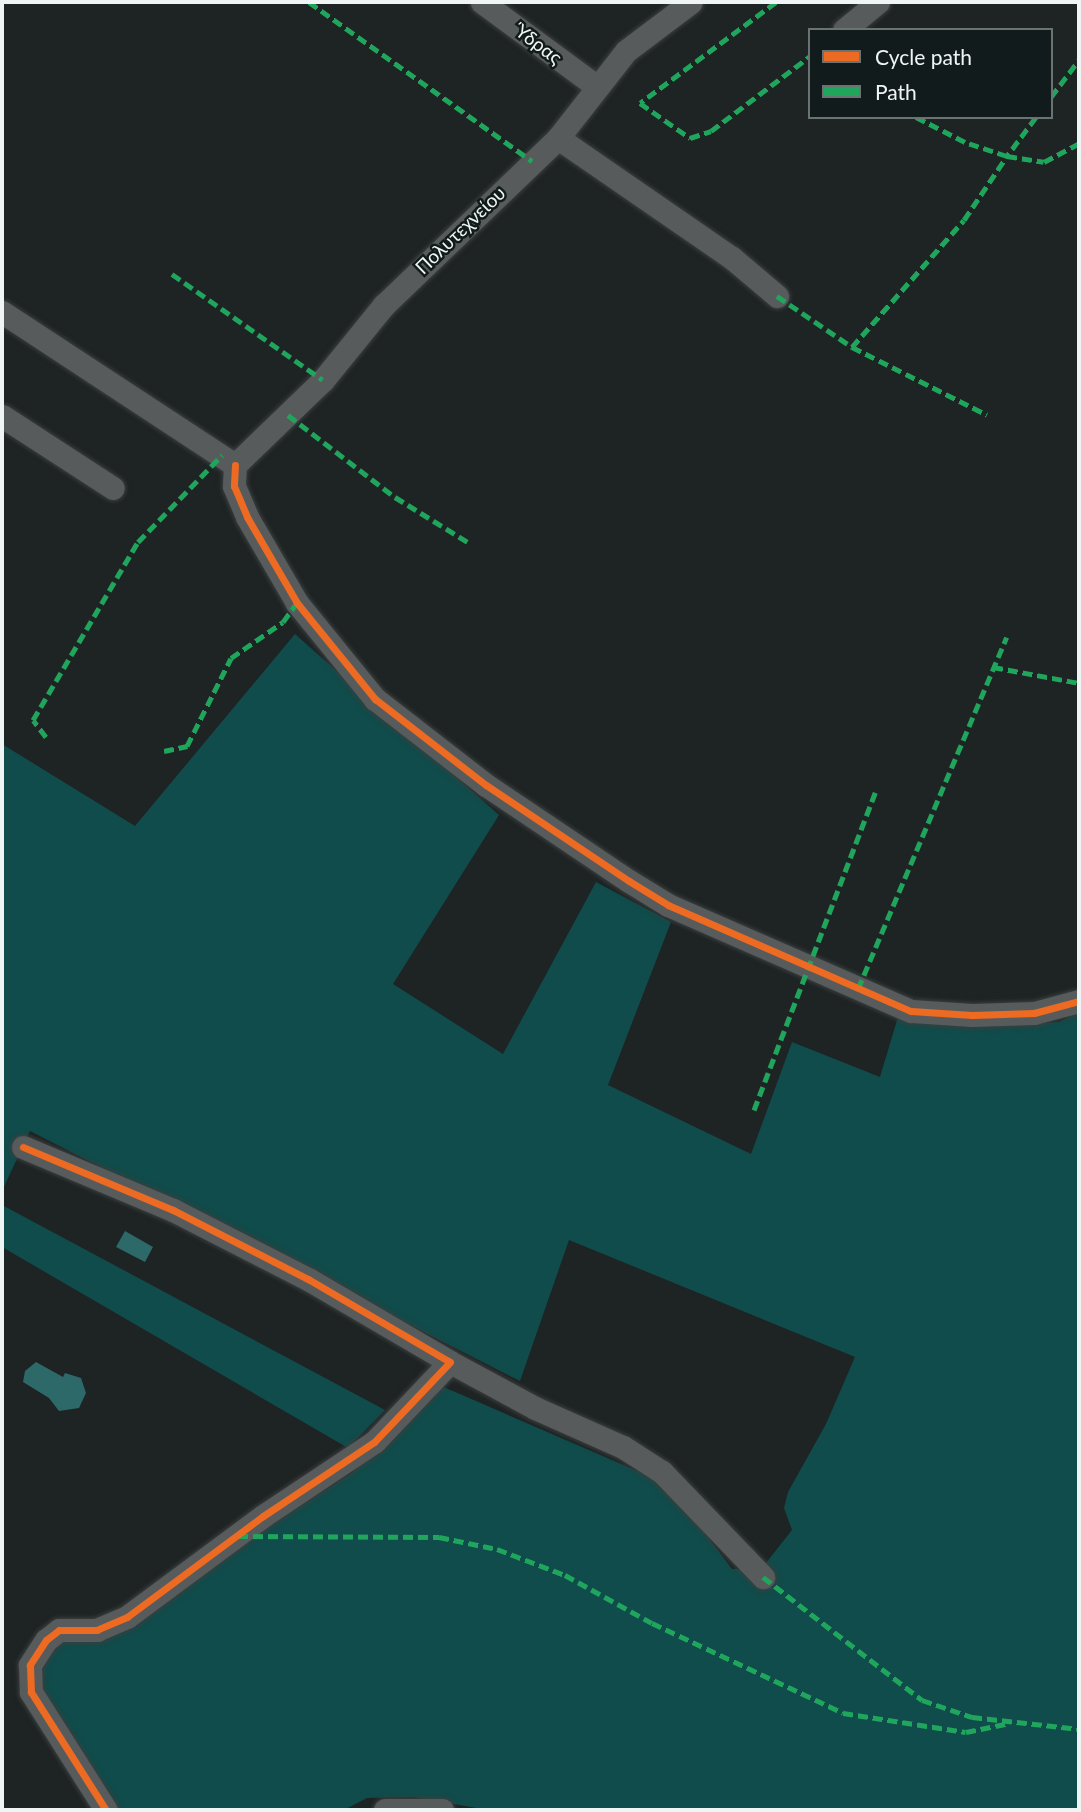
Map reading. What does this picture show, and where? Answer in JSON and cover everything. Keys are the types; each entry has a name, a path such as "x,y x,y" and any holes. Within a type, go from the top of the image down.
{"street":[{"name":"Ύδρας","path":"482,2 596,86"},
{"name":"Πολυτεχνείου","path":"235,465 323,380 384,305 558,138 626,51 691,2"},
{"path":"846,28 877,2"},
{"path":"558,138 732,258 777,296"},
{"path":"2,312 235,465 234,486 247,517 297,603 374,699 486,785 629,881 668,905 911,1011 972,1015 1034,1013 1079,1001"},
{"path":"2,416 113,488"},
{"path":"23,1147 173,1210 308,1279 535,1408 623,1447 662,1472 763,1577"},
{"path":"106,1810 31,1692 30,1665 46,1640 59,1630 97,1630 138,1609 262,1516 374,1442 450,1362"},
{"path":"385,1810 442,1810"}],"shaded area":[{"path":"295,634 499,815 393,984 503,1054 596,882 671,922 608,1085 751,1154 792,1042 880,1077 898,1017 984,1025 1059,1022 1079,1012 1079,1810 488,1810 413,1797 367,1798 344,1810 119,1810 34,1684 47,1643 104,1633 350,1474 389,1441 439,1385 642,1473 677,1496 732,1569 762,1568 792,1530 784,1508 788,1492 826,1424 855,1357 569,1240 520,1381 30,1131 2,1191 2,744 135,826"},
{"path":"2,1205 385,1410 348,1448 2,1247"},
{"path":"125,1231 153,1247 145,1262 116,1247"},
{"path":"36,1362 63,1377 65,1373 81,1378 86,1393 79,1408 59,1411 49,1398 23,1382 25,1371"}],"marked path":[{"path":"309,2 532,161"},
{"path":"776,2 640,103 690,138 711,131 808,58"},
{"path":"1053,94 1079,60"},
{"path":"852,347 964,220 1007,156 965,142 920,119"},
{"path":"1035,119 1007,156 1044,162 1079,143"},
{"path":"172,274 323,380"},
{"path":"777,296 852,347 987,415"},
{"path":"288,415 395,497 471,544"},
{"path":"46,737 33,720 138,542 222,455"},
{"path":"164,751 187,746 231,658 283,622 297,603"},
{"path":"858,989 1007,637"},
{"path":"993,667 1079,683"},
{"path":"754,1110 876,790"},
{"path":"238,1536 439,1537 497,1549 565,1575 652,1623 843,1713 966,1732 1010,1723"},
{"path":"763,1577 922,1700 972,1717 1079,1729"}],"cycle path":[{"path":"235,465 234,486 247,517 297,603 375,699 486,785 629,881 668,905 911,1011 972,1015 1034,1013 1079,1001"},
{"path":"23,1147 173,1210 308,1279 450,1362 374,1442 263,1516 127,1617 97,1630 59,1630 46,1640 30,1665 31,1692 106,1810"}]}
